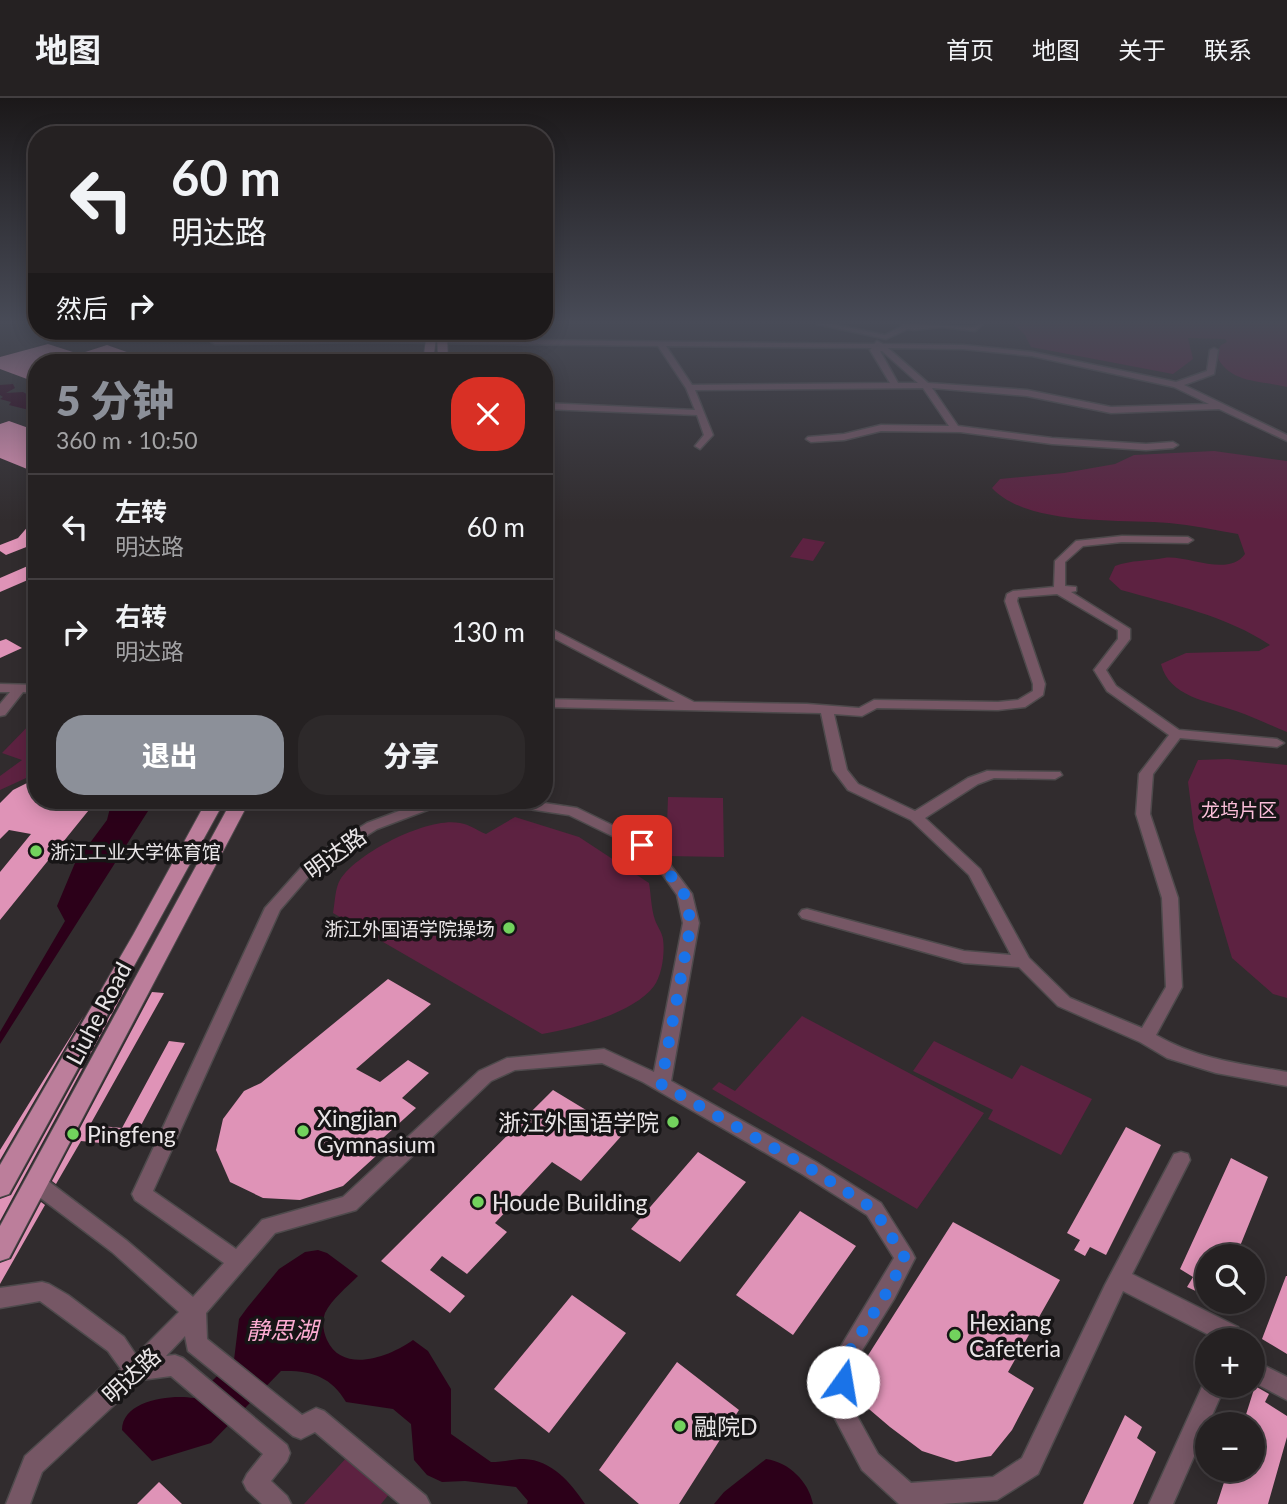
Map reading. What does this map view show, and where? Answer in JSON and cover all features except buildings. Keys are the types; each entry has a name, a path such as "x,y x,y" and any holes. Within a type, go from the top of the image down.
{"main road":[{"name":"Liuhe Road","path":"0,1187 211,809"},
{"name":"Liuhe Road","path":"0,1250 236,809"}],"street":[{"path":"691,390 709,435 700,446"},
{"path":"929,390 955,429"},
{"path":"984,390 1027,393 1111,410 1221,405"},
{"path":"1187,390 1287,438"},
{"path":"553,406 700,414"},
{"path":"811,439 844,437 881,428 955,429 1052,441 1146,447 1172,445"},
{"path":"1065,589 1060,561 1080,543 1122,539 1188,540"},
{"path":"553,703 692,705 862,712 874,704 1021,704 1039,692 1039,684 1011,601 1013,594 1065,589 1124,629 1124,639 1100,670 1111,688 1176,734 1277,743"},
{"path":"553,633 692,705"},
{"path":"0,688 28,688"},
{"path":"0,712 19,688"},
{"path":"827,709 840,770 853,787 916,817 975,872 1023,962 1064,1002 1146,1037 1173,1053 1205,1063 1287,1079"},
{"path":"1146,1037 1174,987 1170,898 1143,814 1146,774 1176,734"},
{"path":"916,817 973,781 992,775 1055,775"},
{"name":"明达路","path":"553,808 572,811 642,845 663,865 684,894 691,923 661,1084"},
{"name":"明达路","path":"18,1504 33,1464 195,1312 239,1262 142,1194 273,908 313,863 372,826 417,809"},
{"path":"807,914 964,957 1023,962"},
{"path":"239,1262 269,1226 349,1204 485,1076 513,1063 604,1056 661,1084 809,1168 874,1209 905,1258 845,1358 841,1409 870,1462 912,1499 997,1488 1030,1466 1119,1278 1181,1160"},
{"path":"37,1184 119,1245 195,1312 196,1344 301,1428 316,1419 418,1504"},
{"path":"1119,1278 1218,1328"},
{"path":"0,1298 42,1291 116,1344 134,1370 175,1365 279,1453 256,1482 279,1504"},
{"path":"1265,1377 1287,1389"},
{"path":"1161,1504 1209,1398"}],"green space":[{"path":"1214,451 1287,461 1287,732 1181,691 1165,675 1161,664 1186,653 1259,651 1270,645 1236,626 1121,590 1109,579 1115,566 1133,562 1173,558 1218,565 1238,561 1245,554 1238,534 1178,524 1050,515 1027,509 992,488 1000,479 1064,473 1115,464 1134,455"},
{"path":"803,538 825,542 813,561 790,557"},
{"path":"28,726 28,777 0,790 0,776 22,760 2,753"},
{"name":"龙坞片区","path":"1228,759 1287,765 1287,998 1273,994 1232,958 1194,829 1188,782 1198,760"},
{"path":"668,797 723,798 724,857 666,856"},
{"name":"浙江外国语学院操场","path":"515,817 579,837 649,883 654,915 663,939 663,957 659,976 645,996 618,1012 586,1024 542,1034 333,913 338,883 348,870 394,839 430,825 447,822 463,824 486,834"},
{"path":"802,1016 984,1113 917,1209 712,1089 719,1082 735,1091"},
{"path":"934,1041 1012,1079 1021,1065 1092,1099 1061,1155 988,1119 993,1110 913,1071"},
{"path":"348,1456 390,1493 381,1504 304,1504"}],"water":[{"path":"0,390 12,390 6,393 23,392 28,395 28,410 9,405 11,402 0,399 3,397"},
{"path":"110,809 149,809 0,1044 0,1032 65,921 57,906 75,863 107,820"},
{"name":"静思湖","path":"318,1250 327,1253 358,1276 325,1313 325,1333 334,1351 355,1360 368,1359 393,1352 413,1340 428,1351 451,1389 451,1434 491,1462 524,1459 534,1460 552,1468 574,1488 585,1504 527,1504 528,1501 516,1487 465,1481 442,1482 427,1475 414,1460 411,1424 393,1409 346,1402 334,1386 319,1376 301,1372 281,1371 211,1443 152,1461 122,1430 124,1420 130,1412 149,1401 161,1398 194,1398 234,1360 239,1319 279,1269 305,1252"},
{"path":"766,1459 782,1464 797,1474 807,1488 813,1504 714,1504 724,1492"}],"place":[{"name":"浙江工业大学体育馆","path":"36,851"},
{"name":"浙江外国语学院操场","path":"509,928"},
{"name":"浙江外国语学院","path":"673,1122"},
{"name":"Xingjian Gymnasium","path":"303,1131"},
{"name":"Pingfeng","path":"73,1134"},
{"name":"Houde Building","path":"478,1202"},
{"name":"Hexiang Cafeteria","path":"955,1335"},
{"name":"融院D","path":"680,1426"}],"route":[{"path":"642,845 663,865 684,894 691,923 661,1084 809,1168 874,1209 905,1258 845,1358 843,1382"}]}
